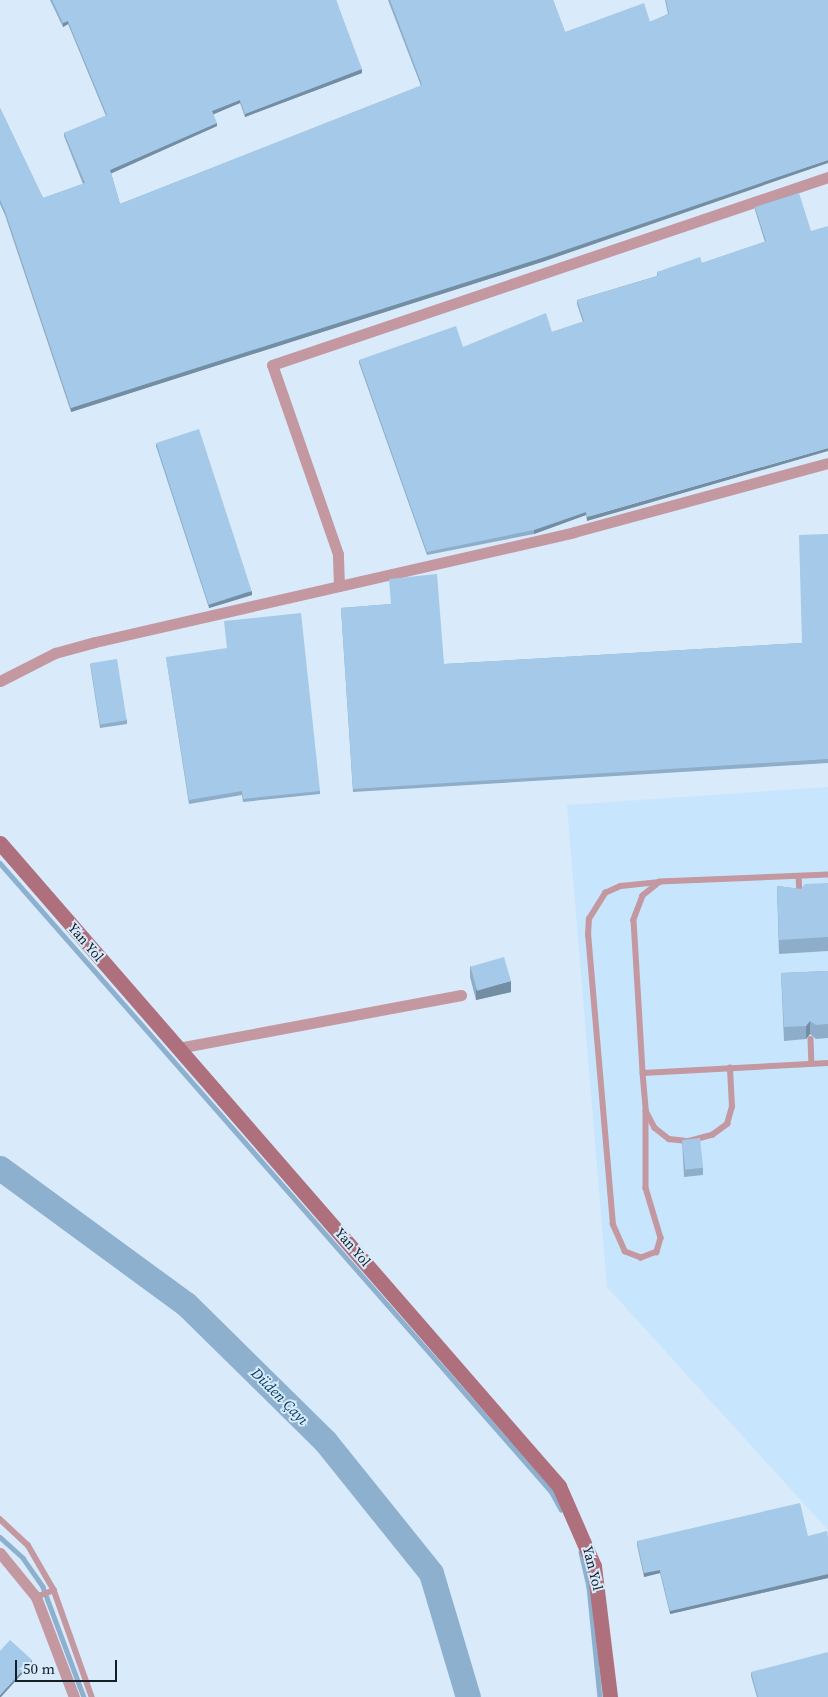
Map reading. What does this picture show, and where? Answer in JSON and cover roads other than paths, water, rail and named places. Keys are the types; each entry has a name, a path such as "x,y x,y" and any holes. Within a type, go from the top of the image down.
{"street":[{"path":"339,586 338,554 272,365 828,177"},
{"path":"0,681 56,654 95,642 697,502 828,463"},
{"name":"Yan Yol","path":"0,843 559,1486 594,1566 610,1697"},
{"path":"178,1048 461,996"},
{"path":"0,1553 36,1597 74,1697"}],"lane":[{"path":"660,882 642,896 634,920 646,1111 646,1188 661,1238 657,1252 641,1258 625,1252 613,1225 588,936 590,919 605,894 621,886 660,882 828,875"},
{"path":"799,876 800,898"},
{"path":"811,1039 812,1064"},
{"path":"643,1073 828,1063"},
{"path":"646,1111 654,1128 669,1139 712,1135 727,1124 732,1107 730,1068"},
{"path":"0,1519 28,1544 52,1590 92,1697"},
{"path":"36,1597 52,1590"}],"waterway":[{"path":"0,863 551,1491 561,1509"},
{"name":"Düden Çayı","path":"0,1168 186,1304 325,1441 431,1573 468,1697"},
{"path":"0,1537 23,1558 43,1587 84,1697"},
{"path":"581,1552 589,1587 600,1697"}]}
